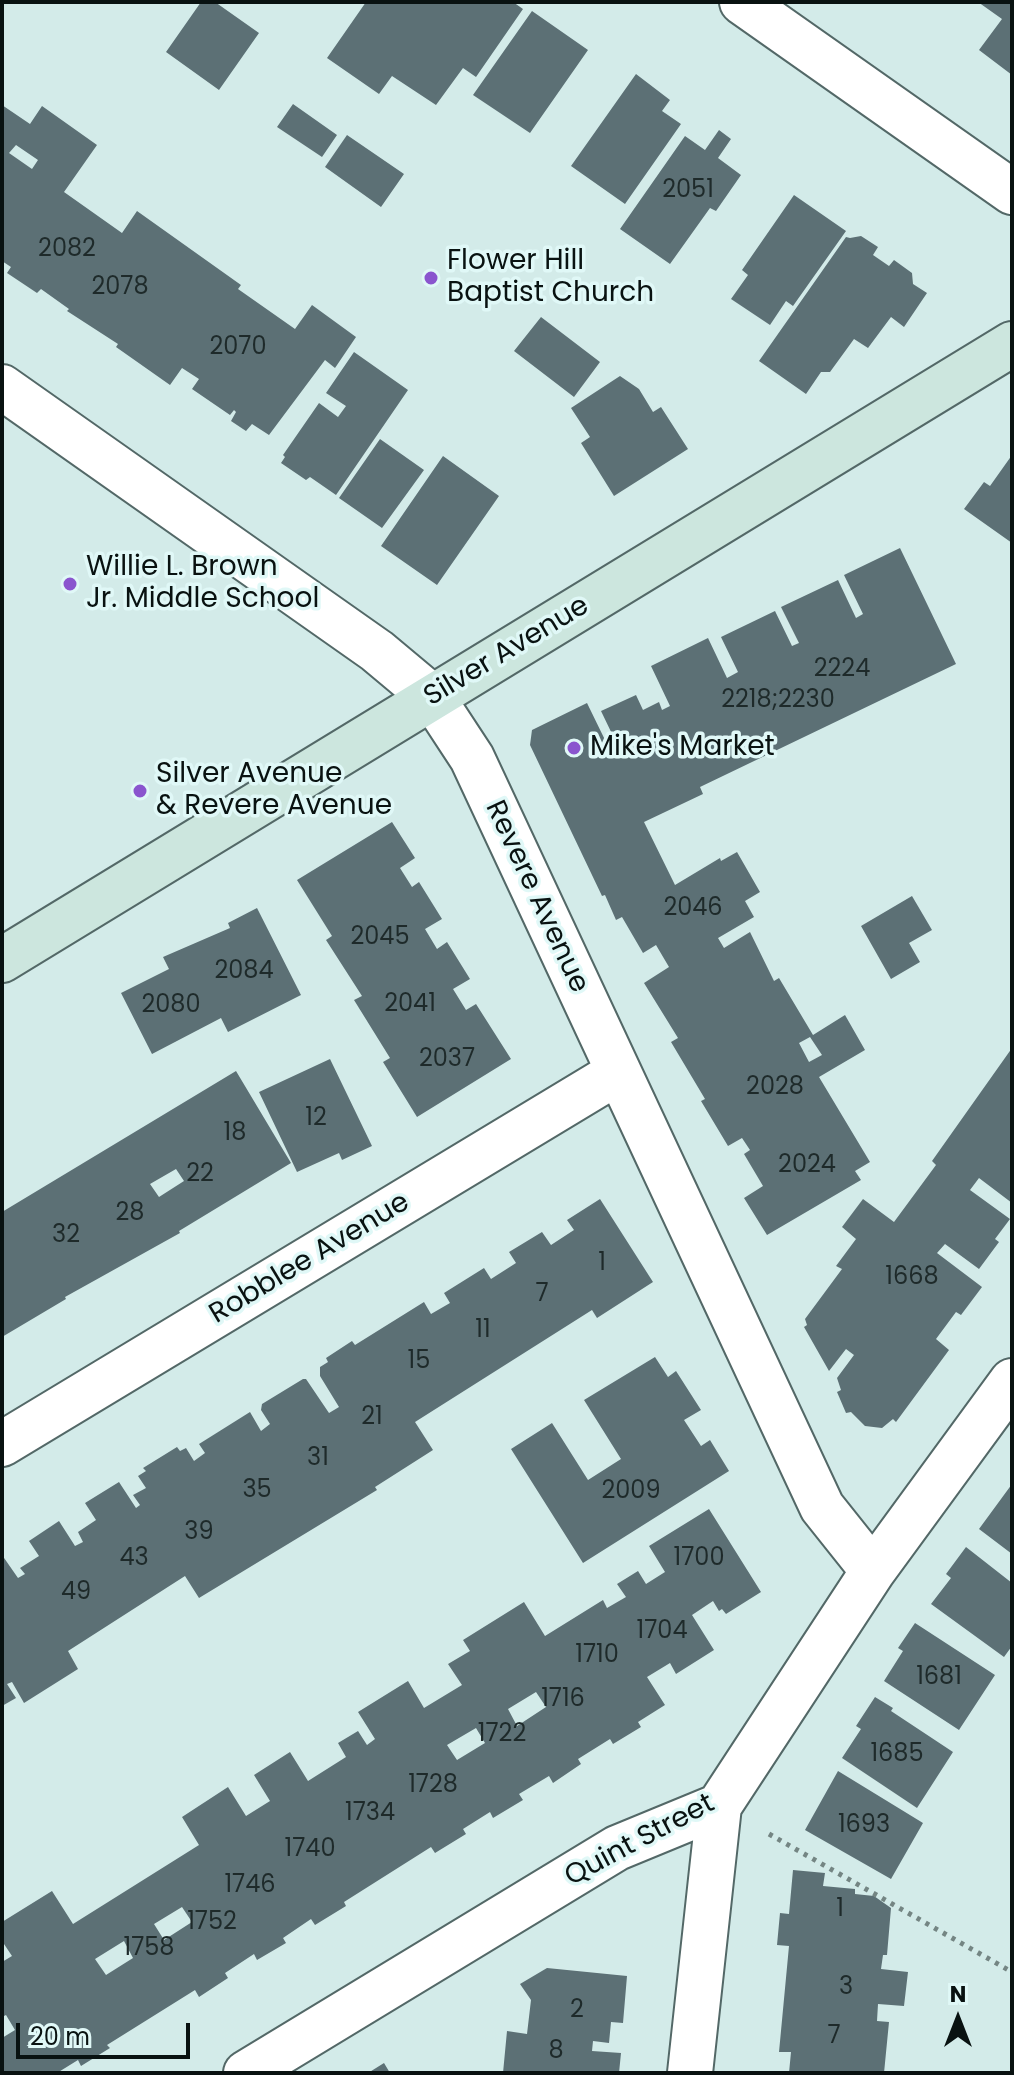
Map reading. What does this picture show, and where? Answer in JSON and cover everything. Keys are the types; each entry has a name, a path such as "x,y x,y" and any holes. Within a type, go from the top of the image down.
{"street":[{"path":"742,2 1012,192"},
{"name":"Silver Avenue","path":"2,960 1012,344"},
{"name":"Revere Avenue","path":"2,387 377,651 432,697 472,758 822,1507 873,1571"},
{"name":"Robblee Avenue","path":"2,1444 617,1073"},
{"name":"Quint Street","path":"246,2073 617,1848 719,1806 873,1571 1012,1381"},
{"path":"690,2073 719,1806"}],"path":[{"path":"719,1806 1012,1972"}],"building":[{"path":"201,2 215,2 259,33 219,90 166,52"},
{"path":"366,2 513,2 523,9 476,77 463,68 436,105 392,76 379,94 327,58"},
{"path":"978,2 1012,2 1012,75 979,50 1002,19"},
{"path":"532,11 588,50 530,133 473,95"},
{"path":"636,74 670,100 662,111 681,124 625,204 571,166"},
{"path":"293,104 337,135 322,157 277,127"},
{"path":"2,105 30,124 42,106 97,145 64,192 122,233 137,211 241,285 238,289 295,329 312,305 356,337 335,368 325,360 269,435 252,424 246,431 231,421 236,412 234,410 230,415 192,389 199,379 182,368 170,385 41,289 37,293 7,273 11,267 2,261","holes":["16,145 38,160 32,169 9,153"]},
{"path":"719,130 731,139 718,158 741,175 716,211 710,208 670,264 620,229 685,136 705,150"},
{"path":"347,135 404,174 381,207 325,167"},
{"path":"794,195 846,231 793,306 786,301 770,325 731,299 748,275 742,270"},
{"path":"861,236 878,247 873,255 889,266 894,260 912,273 913,284 927,293 904,327 891,317 868,348 854,339 830,372 821,372 806,394 759,361 846,237"},
{"path":"541,317 600,362 574,397 514,351"},
{"path":"354,352 408,390 336,495 310,477 306,480 281,463 285,457 283,455 319,403 338,417 346,406 326,393"},
{"path":"620,376 639,389 653,412 661,407 688,449 614,496 581,443 590,437 571,408"},
{"path":"380,439 424,470 382,528 339,498"},
{"path":"1012,455 1012,543 964,509 984,482 990,486"},
{"path":"443,456 499,496 437,585 381,546"},
{"path":"900,548 956,664 700,787 703,794 644,822 675,885 720,858 721,861 737,852 760,892 745,901 754,917 718,938 724,948 750,932 774,981 779,978 813,1035 845,1015 865,1050 819,1077 870,1162 855,1171 861,1180 767,1235 744,1198 763,1186 744,1154 750,1150 742,1138 728,1146 701,1101 705,1099 671,1042 678,1038 644,983 669,967 656,945 643,953 622,917 616,920 530,745 532,730 587,703 606,742 614,738 601,711 636,695 643,710 659,702 662,710 670,706 651,666 708,638 727,678 738,672 721,637 775,611 792,646 799,643 781,607 838,580 856,618 863,614 844,575","holes":["810,1037 822,1055 809,1062 799,1043"]},
{"path":"392,822 415,858 400,868 412,887 419,882 442,919 425,929 437,949 447,942 470,979 453,989 466,1010 476,1004 511,1059 417,1117 383,1062 390,1058 354,1000 362,996 326,940 332,936 297,880"},
{"path":"912,896 932,930 909,943 920,962 891,979 861,926"},
{"path":"257,908 301,995 228,1032 221,1018 152,1054 121,993 169,969 163,957 230,928 228,923"},
{"path":"1012,1048 1012,1203 979,1178 970,1190 1010,1219 995,1239 999,1242 979,1269 945,1244 937,1253 982,1287 961,1315 956,1312 936,1339 949,1350 896,1422 893,1419 882,1428 865,1426 851,1412 846,1413 837,1392 841,1390 837,1378 854,1355 846,1349 829,1371 804,1327 807,1325 805,1319 842,1269 836,1266 856,1239 842,1227 863,1199 894,1222 936,1165 932,1161"},
{"path":"330,1059 372,1146 342,1160 339,1153 297,1172 259,1092"},
{"path":"236,1071 291,1163 180,1233 65,1297 2,1337 2,1212","holes":["176,1169 184,1181 159,1197 150,1184"]},
{"path":"600,1199 653,1282 597,1318 592,1310 415,1422 433,1450 375,1487 377,1490 199,1598 185,1576 68,1651 78,1669 24,1703 12,1682 7,1684 16,1698 2,1706 2,1555 18,1578 25,1574 20,1568 39,1556 29,1541 59,1521 75,1546 83,1542 78,1532 96,1520 85,1503 119,1482 136,1508 140,1505 133,1495 146,1488 138,1476 146,1471 143,1468 177,1447 180,1451 186,1448 194,1461 205,1453 199,1444 250,1412 261,1431 270,1424 261,1410 262,1404 303,1379 329,1413 339,1407 320,1376 320,1367 328,1362 326,1358 352,1341 355,1345 424,1302 431,1314 450,1303 444,1293 484,1268 491,1279 516,1263 509,1252 542,1232 551,1245 574,1230 567,1220"},
{"path":"655,1357 668,1377 676,1371 701,1410 684,1420 701,1446 710,1440 729,1471 583,1563 511,1449 552,1423 588,1480 621,1459 584,1400"},
{"path":"1012,1484 1012,1554 979,1529"},
{"path":"709,1509 761,1592 726,1614 722,1609 719,1611 713,1601 692,1615 714,1650 676,1674 670,1663 647,1677 665,1705 638,1722 641,1727 613,1744 610,1739 578,1759 581,1764 553,1783 549,1776 519,1794 523,1800 493,1818 490,1812 463,1829 466,1834 435,1853 431,1847 344,1902 346,1906 315,1925 311,1919 283,1938 286,1943 257,1960 254,1954 225,1973 228,1978 199,1997 195,1990 107,2045 110,2048 81,2066 78,2060 57,2073 2,2073 2,2038 15,2030 6,2015 2,2017 2,1962 12,1956 2,1941 2,1922 52,1891 73,1924 199,1845 182,1817 228,1787 246,1816 270,1801 254,1775 290,1752 308,1781 346,1757 338,1743 358,1731 367,1745 375,1739 358,1712 408,1681 424,1708 462,1685 448,1664 470,1651 463,1640 524,1602 545,1636 603,1600 607,1608 626,1597 617,1584 638,1571 646,1584 665,1572 649,1546","holes":["536,1692 546,1707 517,1726 508,1709","476,1728 485,1743 457,1760 447,1745","182,1907 192,1922 164,1940 154,1924","124,1941 133,1958 106,1975 95,1959"]},
{"path":"966,1547 1012,1583 1012,1646 1004,1657 931,1604 951,1578 946,1574"},
{"path":"915,1623 995,1675 959,1730 884,1681 903,1651 898,1648"},
{"path":"875,1697 953,1752 917,1808 842,1758 861,1729 856,1726"},
{"path":"838,1771 923,1823 891,1879 805,1830"},
{"path":"793,1870 825,1873 823,1886 855,1889 855,1894 874,1896 891,1908 887,1955 883,1955 881,1969 908,1972 904,2006 878,2004 877,2021 889,2022 884,2073 789,2073 791,2052 779,2052 789,1946 777,1945 780,1913 789,1914"},
{"path":"547,1968 627,1976 623,2023 611,2022 609,2043 593,2041 592,2051 621,2053 619,2073 503,2073 507,2031 527,2034 531,2000 520,1984"},
{"path":"384,2063 390,2073 368,2073"}],"place":[{"name":"Flower Hill Baptist Church","path":"431,278"},
{"name":"Willie L. Brown Jr. Middle School","path":"70,584"},
{"name":"Mike's Market","path":"574,748"},
{"name":"Silver Avenue & Revere Avenue","path":"140,791"}]}
